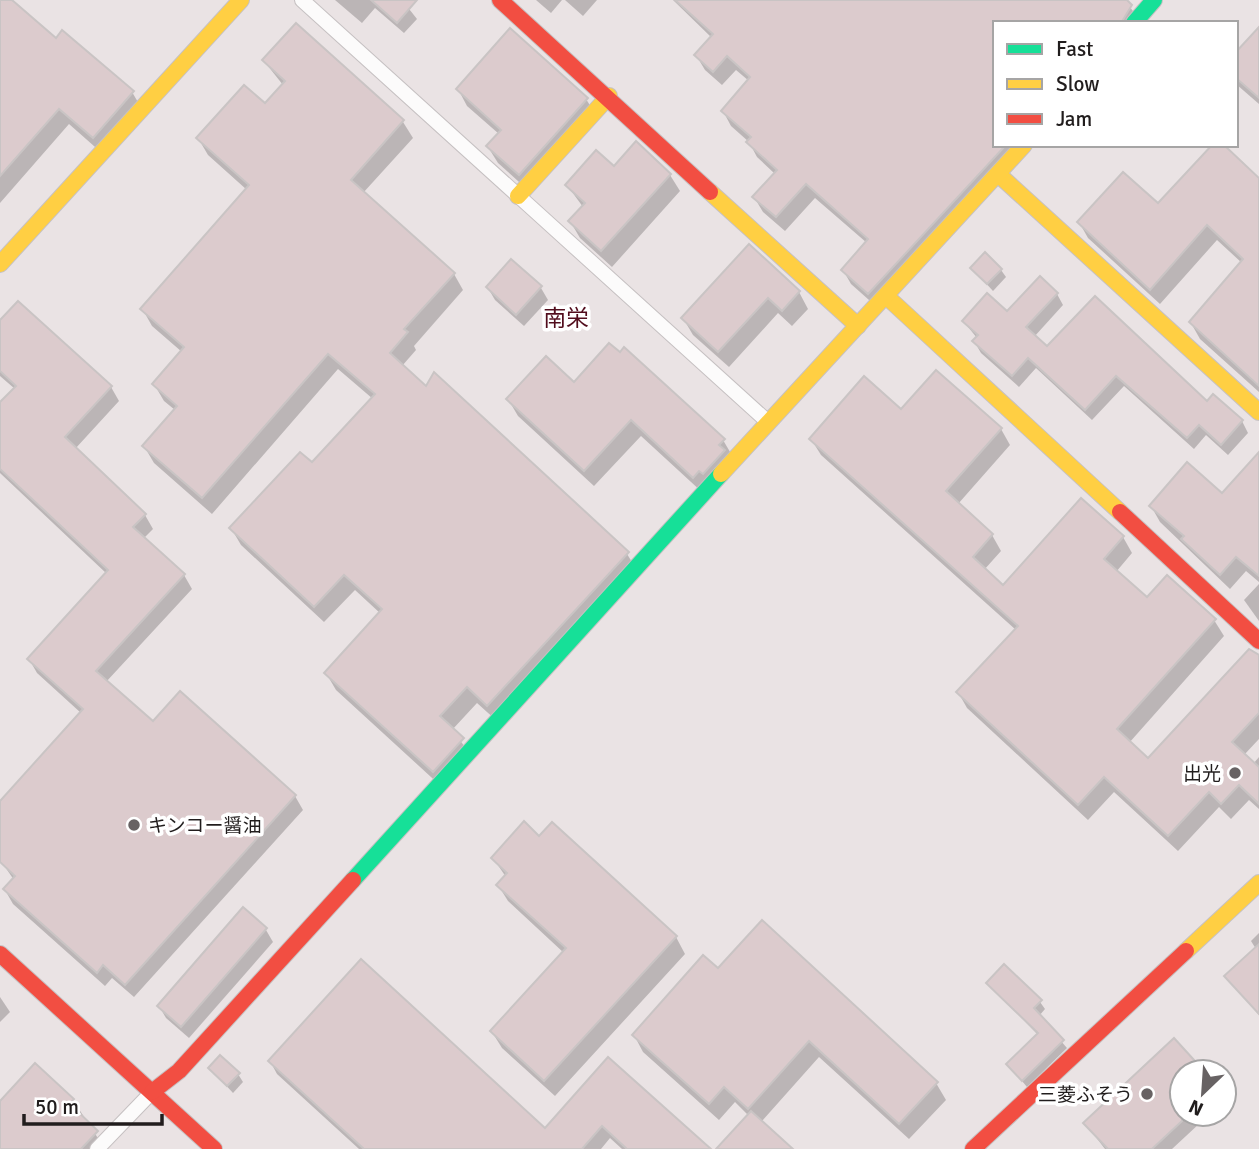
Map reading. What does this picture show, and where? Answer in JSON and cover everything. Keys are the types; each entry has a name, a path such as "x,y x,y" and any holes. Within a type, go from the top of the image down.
{"street":[{"path":"2,258 241,0"},
{"path":"302,0 768,422"},
{"path":"500,0 859,326"},
{"path":"1136,21 1154,0"},
{"path":"518,196 608,96"},
{"path":"97,1149 152,1092 190,1060 768,422 1022,147"},
{"path":"998,174 1259,412"},
{"path":"886,296 1259,641"},
{"path":"973,1149 1259,883"},
{"path":"0,954 214,1149"}],"building":[{"path":"0,0 12,0 56,38 62,30 134,91 93,138 59,109 0,176"},
{"path":"371,0 417,0 397,23"},
{"path":"675,0 1127,0 1132,5 1122,21 993,21 993,147 1004,147 868,294 841,270 868,239 806,184 776,217 752,197 777,170 746,142 751,137 721,111 750,77 727,56 713,72 694,55 713,34"},
{"path":"296,23 404,120 351,180 455,273 404,329 408,332 390,353 426,386 434,372 629,552 487,706 467,687 440,716 464,738 433,772 324,673 382,609 344,575 314,607 229,528 300,452 312,462 375,394 328,354 202,498 142,446 177,406 152,384 184,347 140,309 249,185 196,138 244,85 265,103 285,81 262,60"},
{"path":"1259,27 1259,98 1238,80 1238,50"},
{"path":"510,28 588,98 519,175 486,146 501,130 456,89"},
{"path":"636,141 671,174 601,251 568,221 585,203 565,185 596,150 614,166"},
{"path":"1210,147 1226,147 1259,178 1259,386 1189,322 1243,259 1207,225 1150,290 1077,222 1123,172 1158,203"},
{"path":"749,244 800,291 782,311 768,298 718,352 681,318"},
{"path":"985,252 1002,269 987,284 970,268"},
{"path":"511,259 542,286 516,315 486,287"},
{"path":"1040,276 1058,293 1026,327 1047,346 1095,296 1207,401 1213,394 1243,420 1221,445 1199,425 1187,438 1116,376 1085,410 1028,358 1012,376 972,341 978,335 962,321 987,293 1007,311"},
{"name":"キンコー醤油","path":"18,301 112,386 65,437 146,514 133,527 185,574 96,671 153,721 180,691 296,795 125,985 103,965 97,973 3,889 15,876 0,862 0,801 83,709 27,659 108,570 0,469 0,402 16,386 0,371 0,320"},
{"path":"609,343 620,352 624,347 725,439 719,445 725,450 703,474 699,471 693,478 631,420 584,471 506,399 546,356 574,382"},
{"path":"936,370 1002,428 946,491 993,534 973,557 1003,585 1081,498 1124,536 1104,559 1147,597 1167,575 1216,619 1117,729 1148,758 1249,649 1259,655 1259,713 1232,742 1259,767 1259,804 1239,785 1221,804 1209,792 1168,836 1104,777 1078,805 956,692 1018,626 809,439 864,376 901,409"},
{"path":"1259,452 1259,576 1236,557 1220,575 1181,539 1184,536 1149,506 1187,462 1222,493"},
{"path":"524,821 539,836 552,822 677,936 544,1081 490,1031 566,948 496,885 507,873 491,858"},
{"path":"243,907 267,928 181,1027 157,1006"},
{"path":"762,920 938,1082 899,1124 809,1041 748,1109 724,1087 709,1104 632,1035 703,955 718,968"},
{"path":"1259,944 1259,1014 1224,976"},
{"path":"361,959 545,1128 608,1057 711,1149 627,1149 602,1126 582,1149 364,1149 268,1061"},
{"path":"1004,964 1042,1000 1034,1008 1064,1040 1022,1081 1006,1064 1038,1033 986,983"},
{"name":"三菱ふそう","path":"1174,1038 1192,1058 1168,1058 1168,1128 1174,1128 1152,1149 1108,1149 1083,1123"},
{"path":"220,1055 240,1073 227,1086 208,1068"},
{"path":"35,1063 74,1099 70,1104 98,1131 81,1149 0,1149 0,1101"},
{"path":"751,1111 793,1149 716,1149"}],"traffic: fast":[{"path":"1136,21 1154,0"},
{"path":"353,880 721,474"}],"traffic: slow":[{"path":"0,264 241,0"},
{"path":"518,196 609,96"},
{"path":"721,474 1022,147"},
{"path":"998,174 1259,412"},
{"path":"710,192 858,326"},
{"path":"886,296 1120,512"},
{"path":"1186,951 1259,883"}],"traffic: jam":[{"path":"500,0 710,192"},
{"path":"1120,512 1259,641"},
{"path":"152,1092 179,1071 353,880"},
{"path":"973,1149 1186,951"},
{"path":"0,954 214,1149"}],"place":[{"name":"出光","path":"1235,773"},
{"name":"キンコー醤油","path":"134,825"},
{"name":"三菱ふそう","path":"1147,1094"}],"district":[{"name":"南栄","path":"566,318"}]}
